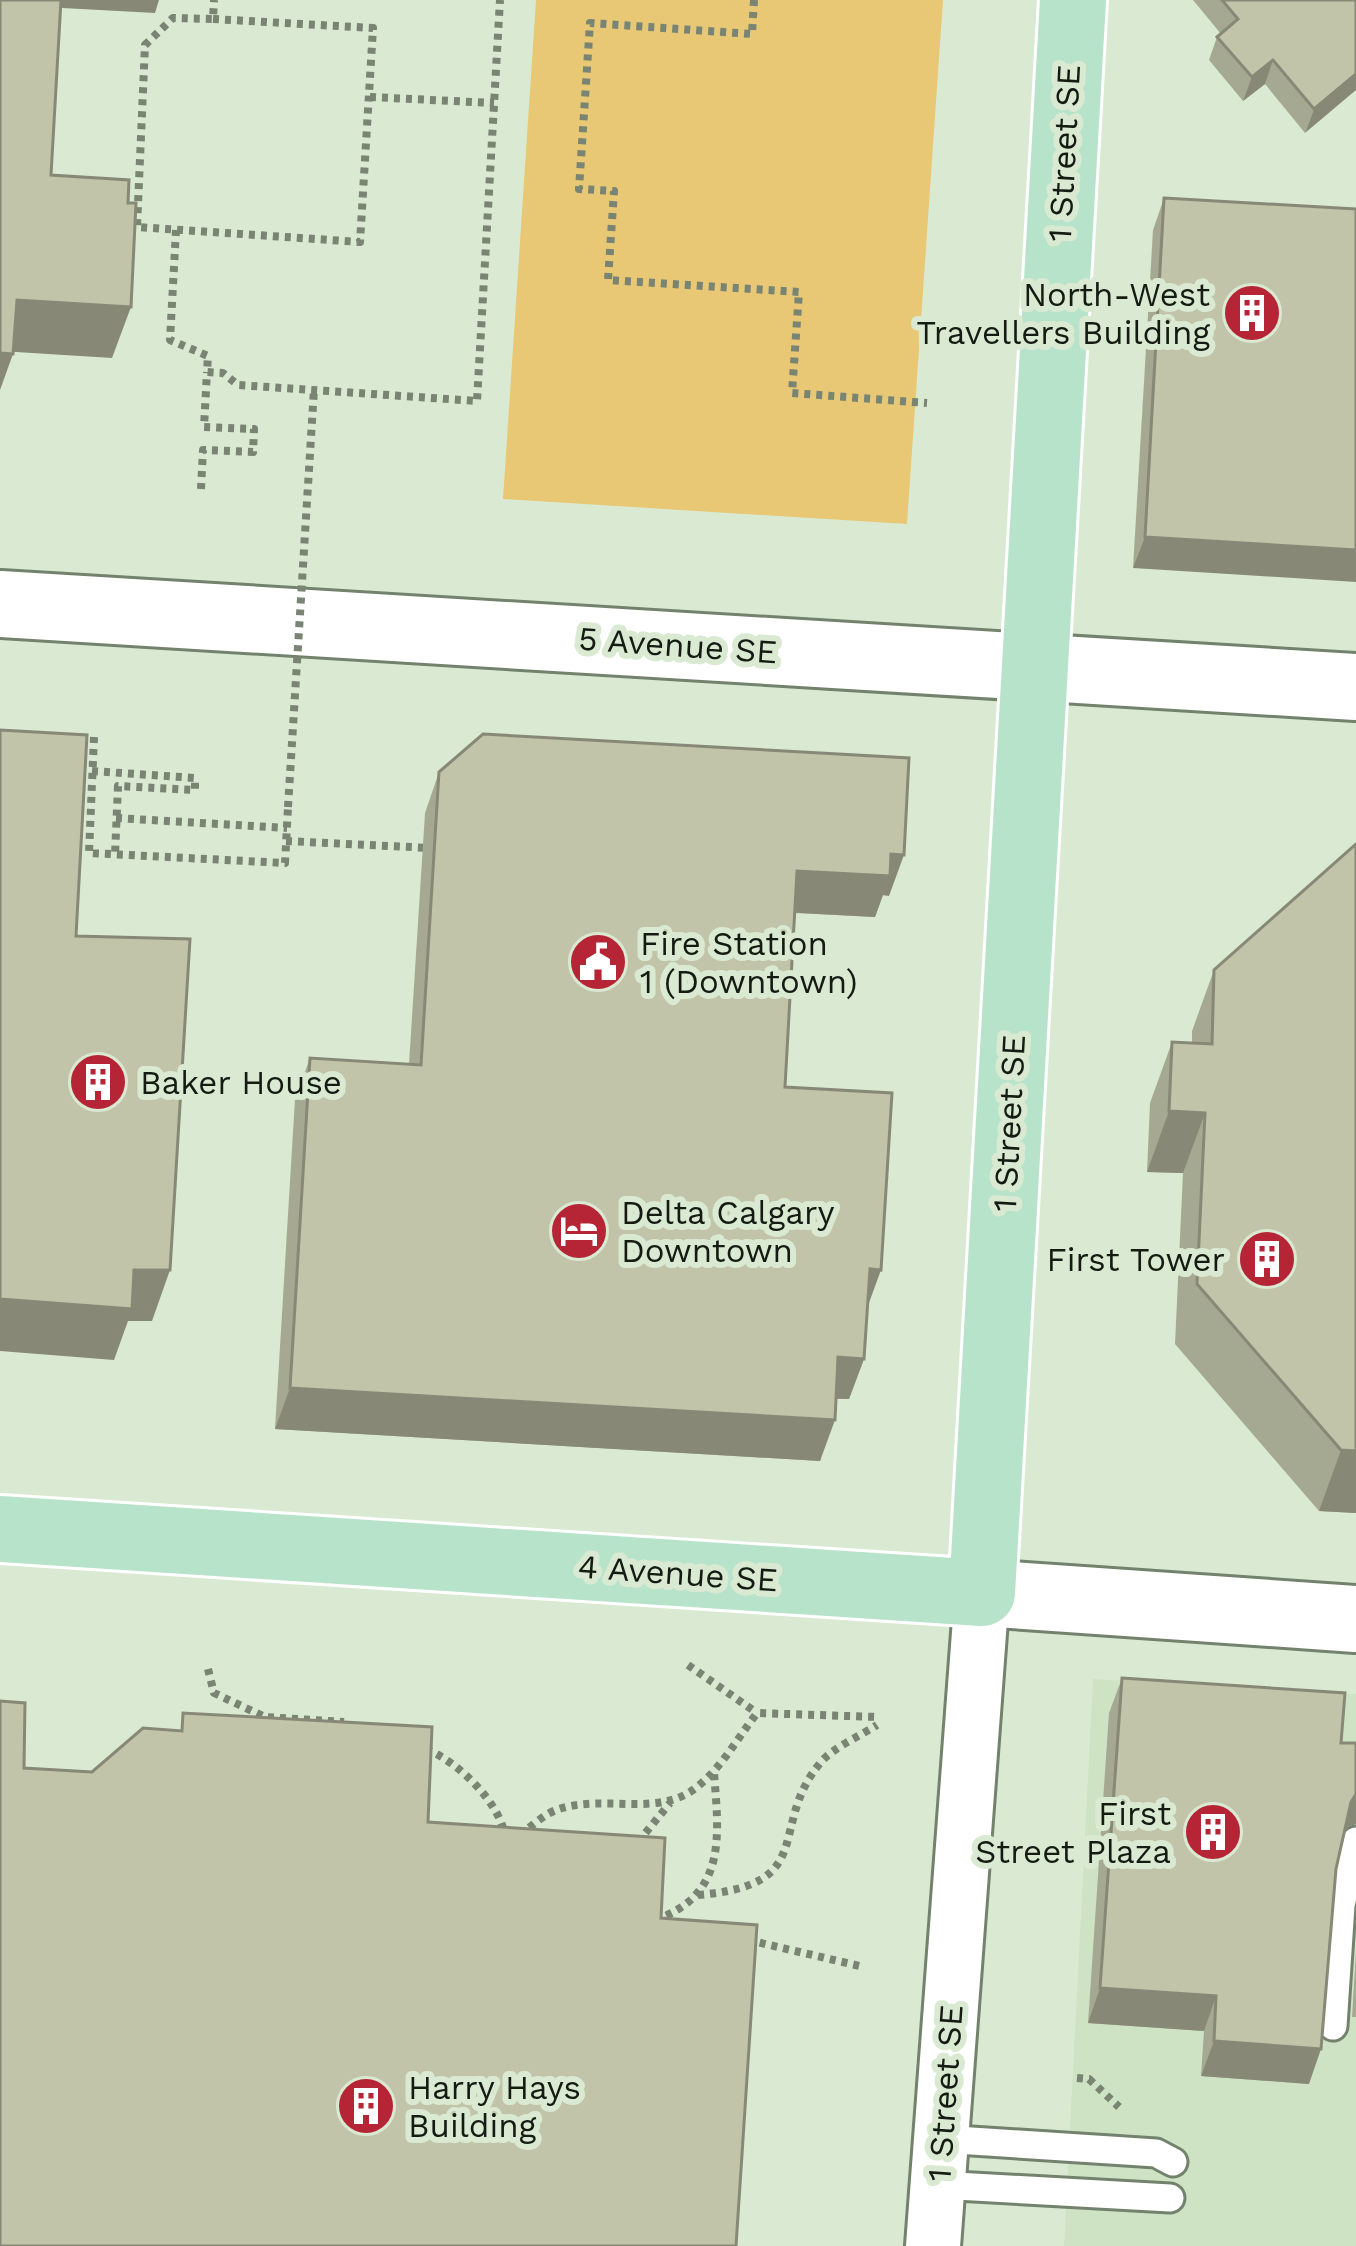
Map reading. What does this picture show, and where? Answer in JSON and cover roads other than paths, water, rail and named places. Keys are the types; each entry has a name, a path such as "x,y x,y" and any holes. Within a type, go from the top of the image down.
{"main road":[{"name":"1 Street SE","path":"982,1593 1073,0"},
{"name":"5 Avenue SE","path":"0,604 1356,687"},
{"name":"4 Avenue SE","path":"0,1529 1356,1618"}],"street":[{"name":"1 Street SE","path":"933,2246 982,1593"}],"lane":[{"path":"1333,2026 1341,1904 1356,1841"},
{"path":"940,2162 1156,2153 1173,2162"},
{"path":"940,2162 1170,2198"}],"place":[{"name":"North-West Travellers Building","path":"1252,313"},
{"name":"Fire Station 1 (Downtown)","path":"598,962"},
{"name":"Baker House","path":"98,1082"},
{"name":"Delta Calgary Downtown","path":"579,1231"},
{"name":"First Tower","path":"1267,1259"},
{"name":"First Street Plaza","path":"1213,1832"},
{"name":"Harry Hays Building","path":"366,2106"}]}
